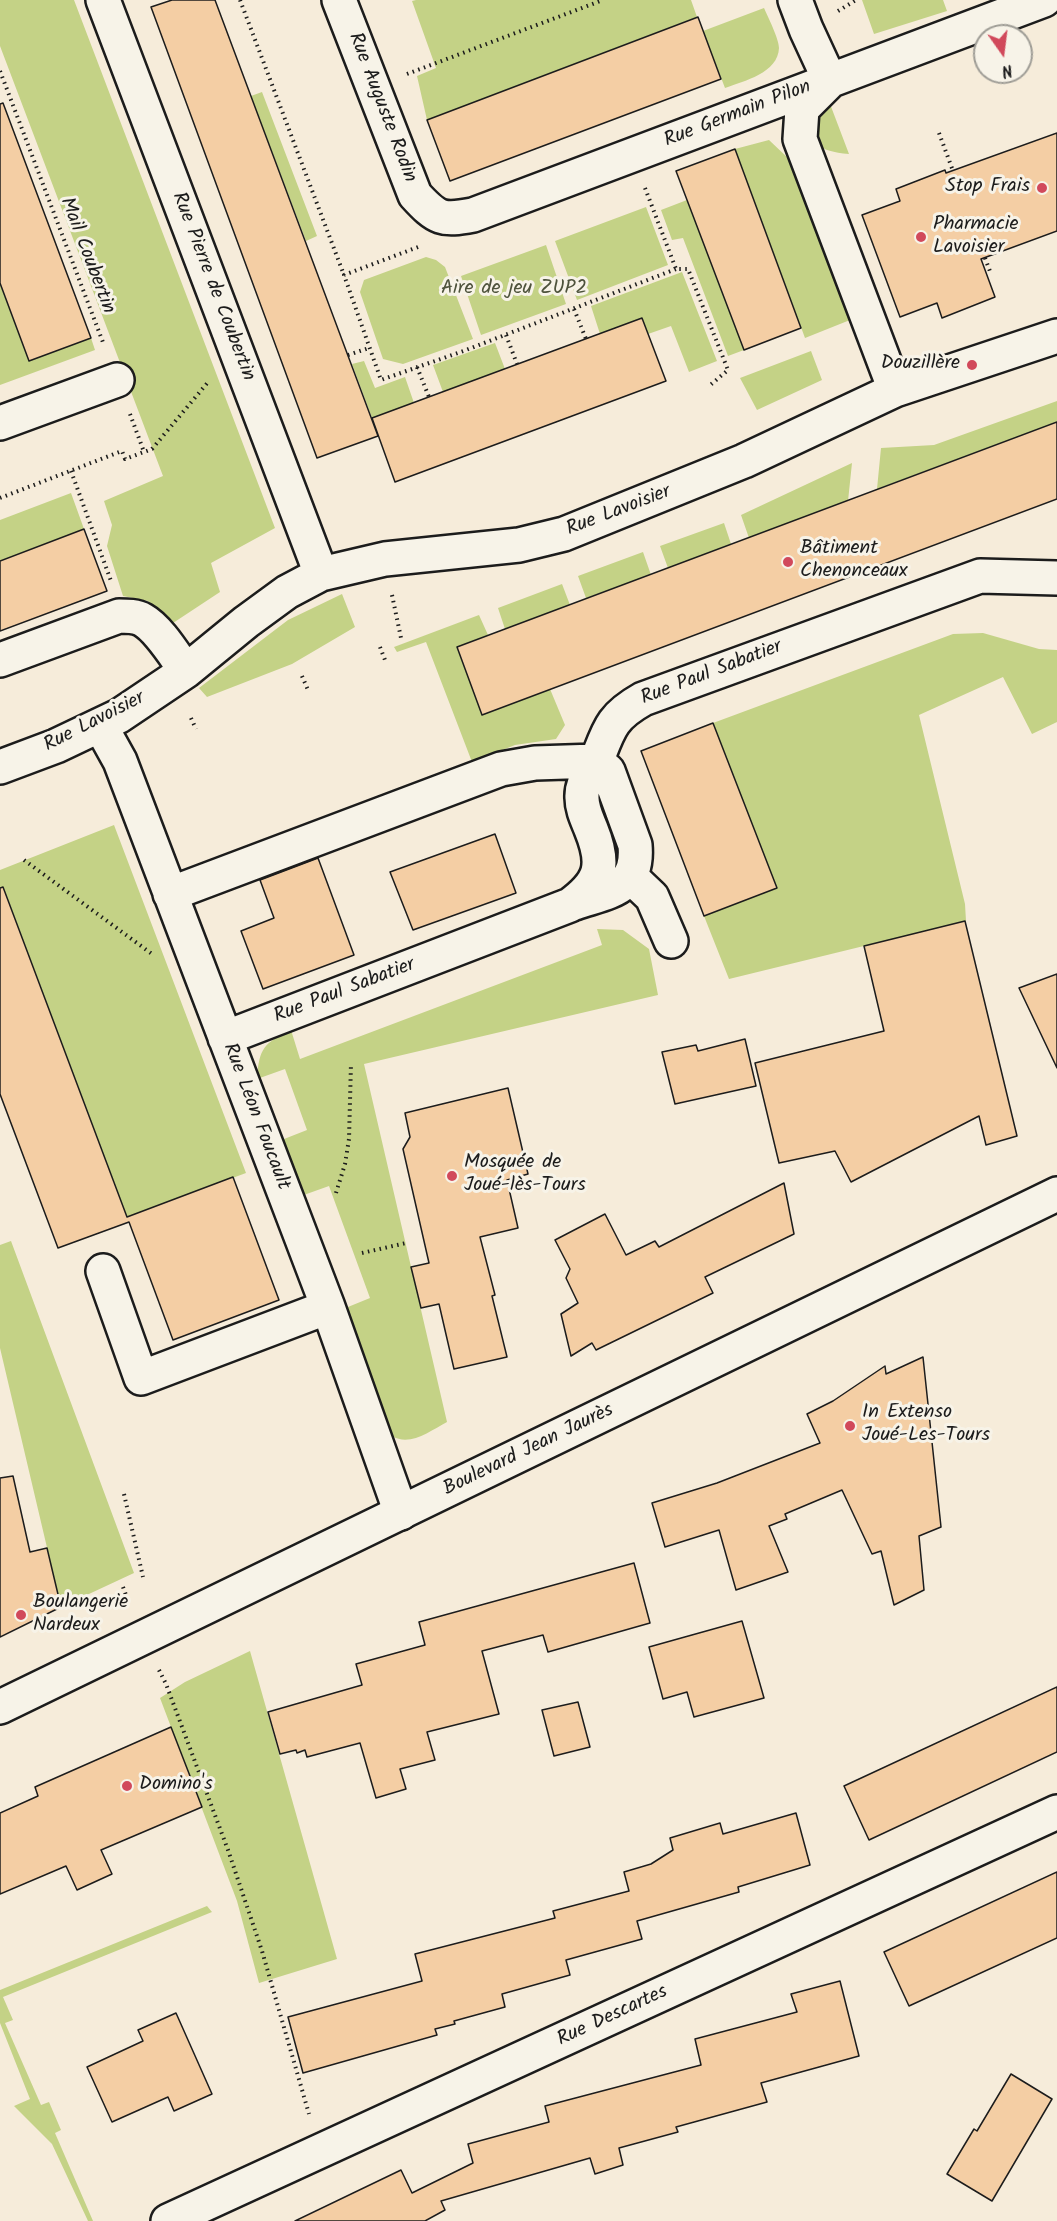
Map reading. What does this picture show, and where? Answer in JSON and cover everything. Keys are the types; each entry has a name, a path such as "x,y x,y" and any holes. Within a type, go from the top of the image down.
{"street":[{"name":"Rue Pierre de Coubertin","path":"103,0 321,574"},
{"name":"Rue Auguste Rodin","path":"339,0 415,195 431,212"},
{"path":"795,0 830,81 802,109 800,139 895,390"},
{"name":"Rue Germain Pilon","path":"431,212 450,220 473,215 1044,0"},
{"name":"Rue Lavoisier","path":"0,767 56,746 119,716 186,671 287,592 321,574 385,559 519,545 564,534 744,461 895,390 1057,336"},
{"path":"0,423 117,380"},
{"name":"Rue Paul Sabatier","path":"225,1038 570,905 588,892 599,868 597,845 584,812 582,787 596,761 608,729 632,705 642,699 980,576 1057,578"},
{"path":"0,660 119,616 136,617 144,621 165,642 186,671"},
{"name":"Rue Léon Foucault","path":"100,725 120,761 328,1307 401,1513"},
{"path":"170,894 501,769 535,763 596,761 608,771 636,845 636,858 631,877 622,885 570,905"},
{"path":"631,877 652,897 671,941"},
{"name":"Boulevard Jean Jaurès","path":"0,1707 1057,1194"},
{"path":"103,1271 141,1378 328,1307"},
{"name":"Rue Descartes","path":"168,2221 1057,1812"}],"path":[{"path":"240,0 344,275 381,381 676,269 688,269 728,370 708,387"},
{"path":"373,87 603,0"},
{"name":"Mail Coubertin","path":"0,71 144,452"},
{"path":"939,133 953,171"},
{"path":"632,155 676,269"},
{"path":"344,275 429,243 431,212"},
{"path":"985,258 991,274"},
{"path":"574,309 586,339"},
{"path":"506,335 517,364"},
{"path":"348,355 369,348"},
{"path":"417,367 429,397"},
{"path":"0,498 122,451 125,459 152,449 210,381"},
{"path":"71,471 117,597 119,616"},
{"path":"380,647 385,660"},
{"path":"302,676 308,690"},
{"path":"191,718 196,729"},
{"path":"24,860 170,968 177,982 201,974"},
{"path":"336,1193 345,1164 349,1139 351,1063"},
{"path":"362,1253 406,1243"},
{"path":"124,1494 143,1577"},
{"path":"123,1587 142,1639 166,1684 228,1850 262,1951 320,2152"}],"green space":[{"path":"0,0 74,0 275,528 211,563 220,592 170,625 148,601 123,596 107,546 112,525 104,501 163,476 0,46"},
{"path":"691,0 697,17 427,120 417,76 436,68 412,1"},
{"path":"862,0 943,0 947,11 874,34"},
{"path":"764,8 777,39 779,48 777,57 773,64 759,75 725,88 703,31"},
{"path":"262,92 317,236 306,241 251,96"},
{"path":"827,96 849,154 823,148 815,139 810,114"},
{"path":"769,140 789,159 850,320 805,338 735,149"},
{"path":"687,200 744,350 728,356 683,238 672,240 661,210"},
{"path":"646,207 668,265 577,300 555,241"},
{"name":"Aire de jeu ZUP2","path":"546,245 566,304 481,335 461,276"},
{"path":"426,257 436,260 445,267 473,339 403,364 383,359 360,292 364,280"},
{"path":"682,272 717,361 689,372 671,326 648,334 642,318 600,334 591,306"},
{"path":"0,284 29,361 91,338 95,350 0,385"},
{"path":"495,343 505,369 443,392 433,365"},
{"path":"811,351 822,380 757,410 740,378"},
{"path":"364,361 375,388 405,377 414,403 372,418 352,364"},
{"path":"1057,401 1057,422 877,489 881,448 934,445"},
{"path":"852,463 848,501 749,538 741,515"},
{"path":"71,493 84,529 0,561 0,520"},
{"path":"724,523 731,544 668,568 660,546"},
{"path":"643,552 651,575 586,598 578,576"},
{"path":"562,584 570,605 505,629 498,608"},
{"path":"342,594 355,627 292,664 207,697 199,688 288,620"},
{"path":"479,615 488,635 457,647 482,715 550,689 565,725 556,739 515,745 472,762 426,642 397,652 394,647"},
{"path":"983,633 1039,649 1057,650 1057,722 1032,734 1003,677 919,715 965,904 966,921 729,979 704,916 777,888 713,723 953,634"},
{"path":"114,825 246,1173 127,1217 7,897 0,899 0,870"},
{"path":"597,929 623,930 649,949 658,995 364,1064 447,1422 413,1439 399,1439 392,1436 343,1309 370,1298 329,1186 301,1196 279,1141 307,1130 285,1069 257,1079 259,1060 269,1043 291,1030 300,1059 602,945"},
{"path":"11,1241 134,1573 61,1607 0,1348 0,1245"},
{"path":"250,1651 337,1959 259,1983 237,1901 160,1698 185,1682"},
{"path":"207,1906 212,1912 3,1997 13,2020 5,2023 41,2105 49,2102 61,2130 55,2133 93,2221 88,2221 52,2144 14,2106 30,2099 0,2023 0,1990"}],"building":[{"path":"172,0 215,0 378,436 317,458 151,7"},
{"path":"698,17 721,79 450,181 427,120"},
{"path":"3,103 91,338 29,361 0,283 0,104"},
{"path":"1057,133 1057,231 981,259 995,297 942,318 937,303 900,317 862,215 900,201 896,189 945,170 946,173"},
{"path":"735,149 801,328 744,350 676,171"},
{"path":"642,318 666,381 395,482 372,418"},
{"name":"Bâtiment Chenonceaux","path":"1057,422 1057,499 482,715 457,647"},
{"path":"84,529 107,591 0,631 0,561"},
{"path":"713,723 777,888 704,916 641,751"},
{"path":"495,834 516,893 413,930 390,872"},
{"path":"318,858 354,955 263,989 241,931 274,918 260,880"},
{"path":"3,887 127,1217 233,1177 279,1300 173,1340 129,1222 58,1248 0,1094 0,888"},
{"path":"965,921 1017,1136 986,1145 979,1116 851,1182 835,1151 779,1163 755,1063 884,1031 864,946"},
{"path":"1057,974 1057,1068 1019,988"},
{"path":"745,1039 756,1086 675,1104 662,1052 696,1045 698,1051"},
{"path":"508,1088 528,1174 507,1180 518,1228 480,1237 495,1295 492,1296 507,1357 454,1369 439,1304 421,1308 411,1267 429,1263 403,1149 410,1137 405,1113"},
{"path":"784,1183 794,1234 705,1277 713,1293 596,1350 592,1343 571,1356 561,1314 578,1303 566,1278 570,1269 555,1240 605,1214 626,1255 655,1241 659,1247"},
{"path":"923,1357 941,1527 919,1536 924,1590 894,1605 881,1551 872,1554 842,1490 785,1514 787,1519 769,1526 788,1572 736,1590 719,1530 665,1547 652,1503 717,1483 820,1443 807,1414 833,1401 885,1366 886,1374"},
{"path":"13,1476 30,1552 47,1548 61,1607 0,1637 0,1478"},
{"path":"634,1563 650,1623 548,1652 543,1635 482,1651 499,1714 427,1732 435,1760 400,1769 406,1789 376,1798 360,1743 307,1757 305,1750 280,1754 268,1712 362,1685 356,1664 425,1645 419,1622"},
{"path":"742,1621 764,1698 694,1717 687,1692 663,1699 649,1647"},
{"path":"1057,1687 1057,1752 869,1840 844,1786"},
{"path":"578,1702 590,1747 554,1756 542,1710"},
{"path":"171,1727 202,1807 101,1850 112,1874 77,1890 66,1866 0,1894 0,1813 38,1796 35,1787"},
{"path":"796,1813 810,1865 738,1887 739,1892 637,1921 642,1939 566,1960 570,1975 502,1994 505,2007 454,2021 455,2024 435,2029 437,2035 303,2073 288,2017 422,1981 415,1954 555,1918 553,1911 629,1891 624,1872 651,1864 673,1850 670,1838 720,1823 723,1834"},
{"path":"1057,1872 1057,1938 909,2006 884,1952"},
{"path":"840,1981 859,2056 761,2083 767,2102 676,2127 678,2132 619,2148 623,2165 595,2174 590,2158 441,2201 445,2210 425,2221 295,2221 401,2170 412,2193 473,2163 468,2144 549,2122 545,2106 701,2065 695,2039 797,2012 791,1994"},
{"path":"176,2013 212,2094 174,2111 168,2097 112,2122 87,2067 143,2041 138,2030"},
{"path":"1011,2074 1052,2099 992,2201 947,2174 974,2129 977,2131"}],"place":[{"name":"Stop Frais","path":"1042,188"},
{"name":"Pharmacie Lavoisier","path":"921,237"},
{"name":"Douzillère","path":"972,365"},
{"name":"Bâtiment Chenonceaux","path":"788,562"},
{"name":"Mosquée de Joué-lès-Tours","path":"452,1176"},
{"name":"In Extenso Joué-Les-Tours","path":"850,1426"},
{"name":"Boulangerie Nardeux","path":"21,1615"},
{"name":"Domino's","path":"127,1786"}]}
